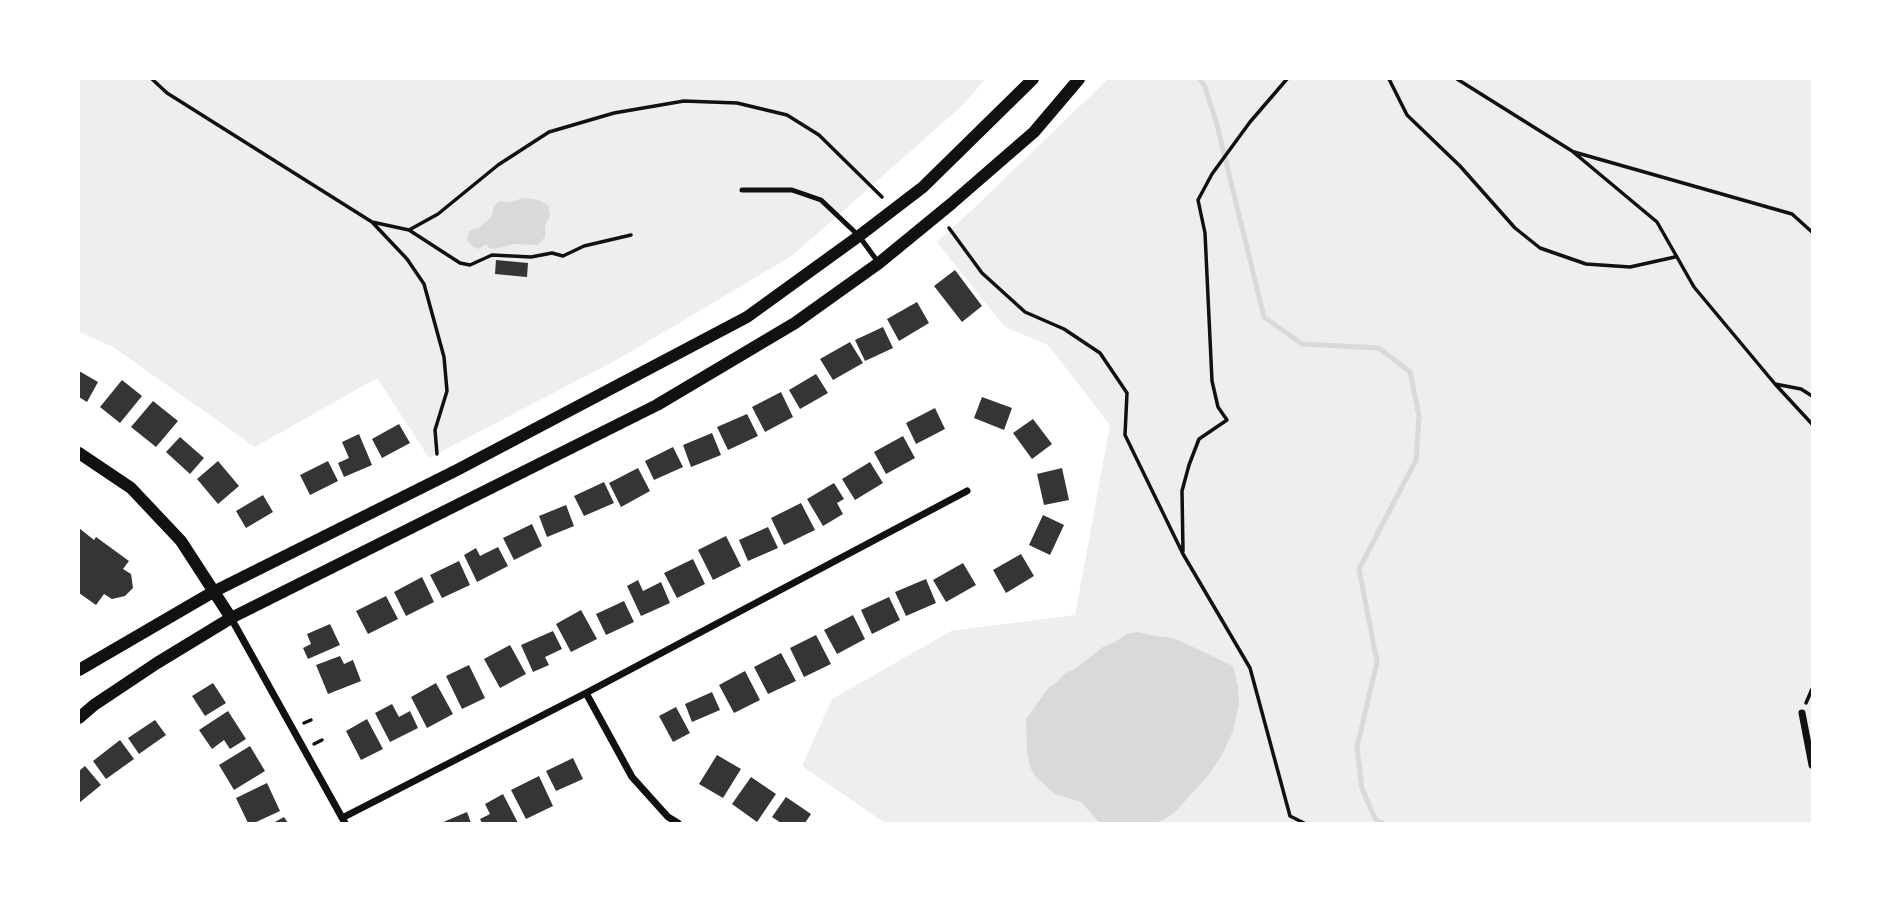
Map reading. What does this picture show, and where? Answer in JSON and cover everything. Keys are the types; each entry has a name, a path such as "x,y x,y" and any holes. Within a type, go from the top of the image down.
{"street":[{"path":"79,670 213,592 457,470 747,317 923,187 1033,79"},
{"path":"79,718 157,663 231,618 657,405 794,323 879,263 951,204 1034,132 1079,79"},
{"path":"79,453 131,488 181,541 231,618 343,820 967,491"},
{"path":"586,693 632,777 668,817 678,823"},
{"path":"1802,713 1812,765"}],"lane":[{"path":"742,190 792,190 821,200 859,236 879,263"}],"path":[{"path":"152,79 167,93 372,222 407,258 424,284 444,357 447,391 435,430 436,454 440,462"},
{"path":"1183,554 1182,491 1189,465 1199,439 1227,420 1218,407 1212,381 1205,233 1198,200 1216,168 1250,122 1287,79"},
{"path":"1389,79 1407,116 1460,166 1515,228 1540,248 1586,264 1630,267 1676,256"},
{"path":"1457,79 1572,151 1657,222 1694,288 1812,424"},
{"path":"409,230 438,214 498,165 549,132 614,113 684,101 737,103 787,115 819,135 882,197"},
{"path":"1572,151 1791,214 1812,232"},
{"path":"372,222 409,230 460,263 470,265 492,255 531,257 552,253 563,256 584,246 631,235"},
{"path":"949,228 982,273 1025,312 1063,329 1100,353 1127,393 1125,435 1183,554 1250,668 1290,816 1304,823"},
{"path":"1775,384 1801,388 1812,396"},
{"path":"304,723 311,720"},
{"path":"314,744 322,740"}],"shaded area":[{"path":"79,79 985,79 963,105 793,255 622,357 429,458 377,378 255,447 113,347 79,332"},
{"path":"1108,79 1812,79 1812,823 885,823 802,766 832,699 951,631 1075,615 1110,425 1048,345 1005,327 937,242"},
{"path":"524,198 539,200 548,205 550,215 545,226 545,237 538,245 514,244 495,249 488,248 487,244 478,249 467,240 469,231 480,227 492,216 494,206 500,201 509,202"},
{"path":"1137,632 1174,638 1233,666 1239,705 1233,731 1222,755 1207,777 1174,813 1158,823 1100,823 1081,802 1055,794 1035,776 1027,751 1026,719 1049,687 1065,673 1075,669 1103,647 1127,634"}],"building":[{"path":"496,260 528,263 527,277 495,274"},
{"path":"955,270 982,306 962,322 934,286"},
{"path":"917,302 929,323 899,341 887,319"},
{"path":"883,327 893,348 865,361 855,340"},
{"path":"850,342 863,363 833,380 820,359"},
{"path":"79,371 98,382 87,402 79,397"},
{"path":"816,374 828,393 800,409 789,390"},
{"path":"122,380 142,396 120,423 100,407"},
{"path":"781,392 793,417 765,432 752,407"},
{"path":"982,397 1012,408 1004,430 974,418"},
{"path":"153,401 178,421 156,447 131,427"},
{"path":"935,408 945,429 916,444 906,423"},
{"path":"747,414 758,436 728,450 717,427"},
{"path":"1033,419 1052,444 1032,459 1013,433"},
{"path":"399,424 410,443 382,458 372,439"},
{"path":"712,433 721,455 691,467 683,445"},
{"path":"359,434 372,465 344,477 338,463 349,458 342,442"},
{"path":"903,436 915,458 886,474 874,452"},
{"path":"180,437 204,458 190,474 166,452"},
{"path":"673,447 683,467 654,480 645,461"},
{"path":"218,461 239,486 218,504 197,479"},
{"path":"328,461 338,481 310,495 300,475"},
{"path":"870,462 883,483 855,500 842,479"},
{"path":"638,468 650,491 621,507 609,483"},
{"path":"1062,468 1069,500 1044,505 1037,474"},
{"path":"604,482 614,503 584,516 574,496"},
{"path":"834,483 844,499 837,503 843,514 823,526 807,499"},
{"path":"263,495 273,512 246,528 236,511"},
{"path":"801,503 815,530 784,545 771,518"},
{"path":"566,505 574,526 547,537 539,516"},
{"path":"1043,515 1064,525 1050,555 1029,545"},
{"path":"532,524 542,546 514,560 503,538"},
{"path":"768,527 778,548 748,561 739,540"},
{"path":"79,528 129,561 123,569 131,574 133,588 125,596 112,599 104,594 96,605 79,593"},
{"path":"726,536 741,566 713,580 698,550"},
{"path":"498,547 508,566 477,582 464,555 476,548 480,556"},
{"path":"1021,554 1034,576 1006,593 993,570"},
{"path":"693,559 705,584 677,598 664,573"},
{"path":"459,561 470,585 442,598 430,575"},
{"path":"963,563 976,585 946,602 933,580"},
{"path":"422,577 434,602 406,616 394,592"},
{"path":"926,579 936,603 906,616 895,592"},
{"path":"638,580 643,591 661,582 670,603 641,616 627,586"},
{"path":"386,596 398,619 368,634 356,611"},
{"path":"889,597 900,620 872,634 861,610"},
{"path":"624,601 634,622 606,635 596,614"},
{"path":"581,610 597,639 571,652 556,624"},
{"path":"853,615 865,639 837,654 824,630"},
{"path":"330,624 340,645 308,659 303,648 311,644 307,634"},
{"path":"553,631 562,649 545,657 549,665 533,672 521,645"},
{"path":"816,635 831,664 804,677 790,648"},
{"path":"510,645 526,674 500,688 484,659"},
{"path":"781,653 796,681 768,694 754,667"},
{"path":"340,656 344,664 353,660 361,681 328,694 316,665"},
{"path":"469,665 485,698 462,709 446,676"},
{"path":"745,671 760,700 734,713 719,685"},
{"path":"213,683 226,703 205,716 192,696"},
{"path":"436,683 453,714 427,728 411,697"},
{"path":"712,692 720,710 692,722 685,704"},
{"path":"392,704 399,717 410,711 418,728 390,742 375,713"},
{"path":"676,707 690,733 673,742 659,716"},
{"path":"228,711 246,739 230,749 224,740 212,749 199,730"},
{"path":"367,719 383,749 361,760 346,731"},
{"path":"155,720 166,735 139,754 128,738"},
{"path":"120,740 134,759 106,779 93,761"},
{"path":"250,746 265,771 234,790 219,765"},
{"path":"717,755 741,769 723,798 699,784"},
{"path":"573,758 583,779 556,791 546,771"},
{"path":"85,766 101,785 79,803 79,771"},
{"path":"539,776 553,806 526,819 511,790"},
{"path":"751,777 776,794 757,822 732,804"},
{"path":"267,783 280,811 254,823 248,823 236,798"},
{"path":"503,794 518,823 482,823 480,819 490,814 485,804"},
{"path":"786,797 811,814 805,823 781,823 772,817"},
{"path":"467,812 471,823 441,823"},
{"path":"284,817 288,823 273,823"}],"waterway":[{"path":"1200,79 1217,125 1264,317 1302,344 1379,348 1410,372 1419,416 1416,460 1359,569 1377,662 1357,747 1362,789 1376,820 1383,823"}]}
